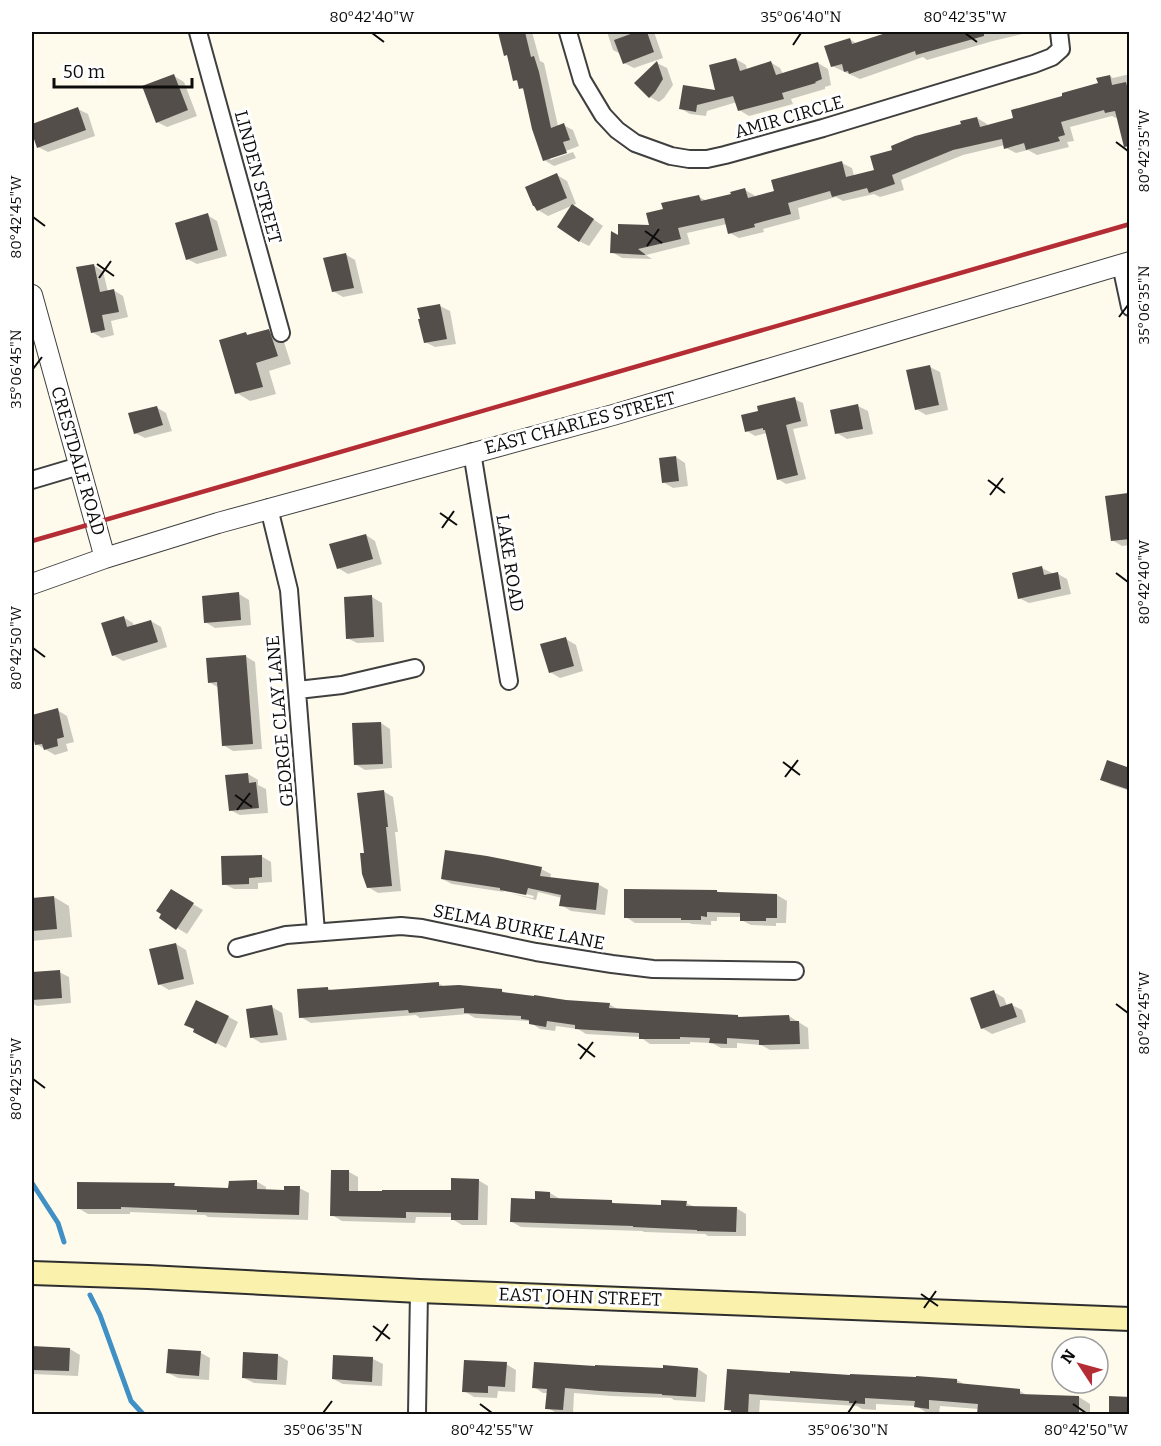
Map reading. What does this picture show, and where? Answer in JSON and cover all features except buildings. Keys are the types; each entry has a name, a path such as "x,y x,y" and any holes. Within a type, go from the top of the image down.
{"main road":[{"name":"EAST JOHN STREET","path":"32,1274 1130,1319"}],"street":[{"name":"LINDEN STREET","path":"198,32 281,333"},
{"name":"AMIR CIRCLE","path":"568,32 582,80 603,115 617,130 635,143 671,156 707,159 823,128 1034,64 1052,57 1061,49 1059,32"},
{"path":"1125,264 1130,307"},
{"name":"EAST CHARLES STREET","path":"32,584 105,558 269,508 613,415 1125,264"},
{"name":"CRESTDALE ROAD","path":"32,295 105,558"},
{"name":"LAKE ROAD","path":"472,452 509,681"},
{"path":"32,480 79,466"},
{"name":"GEORGE CLAY LANE","path":"269,508 289,590 316,932"},
{"path":"298,690 342,685 415,668"},
{"name":"SELMA BURKE LANE","path":"237,948 286,935 401,926 432,930 536,952 653,969 795,971"},
{"path":"417,1414 419,1291"}],"waterway":[{"path":"32,1183 58,1223 64,1242"},
{"path":"90,1295 100,1315 131,1401 143,1414"}],"railway":[{"path":"32,541 1130,224"}]}
